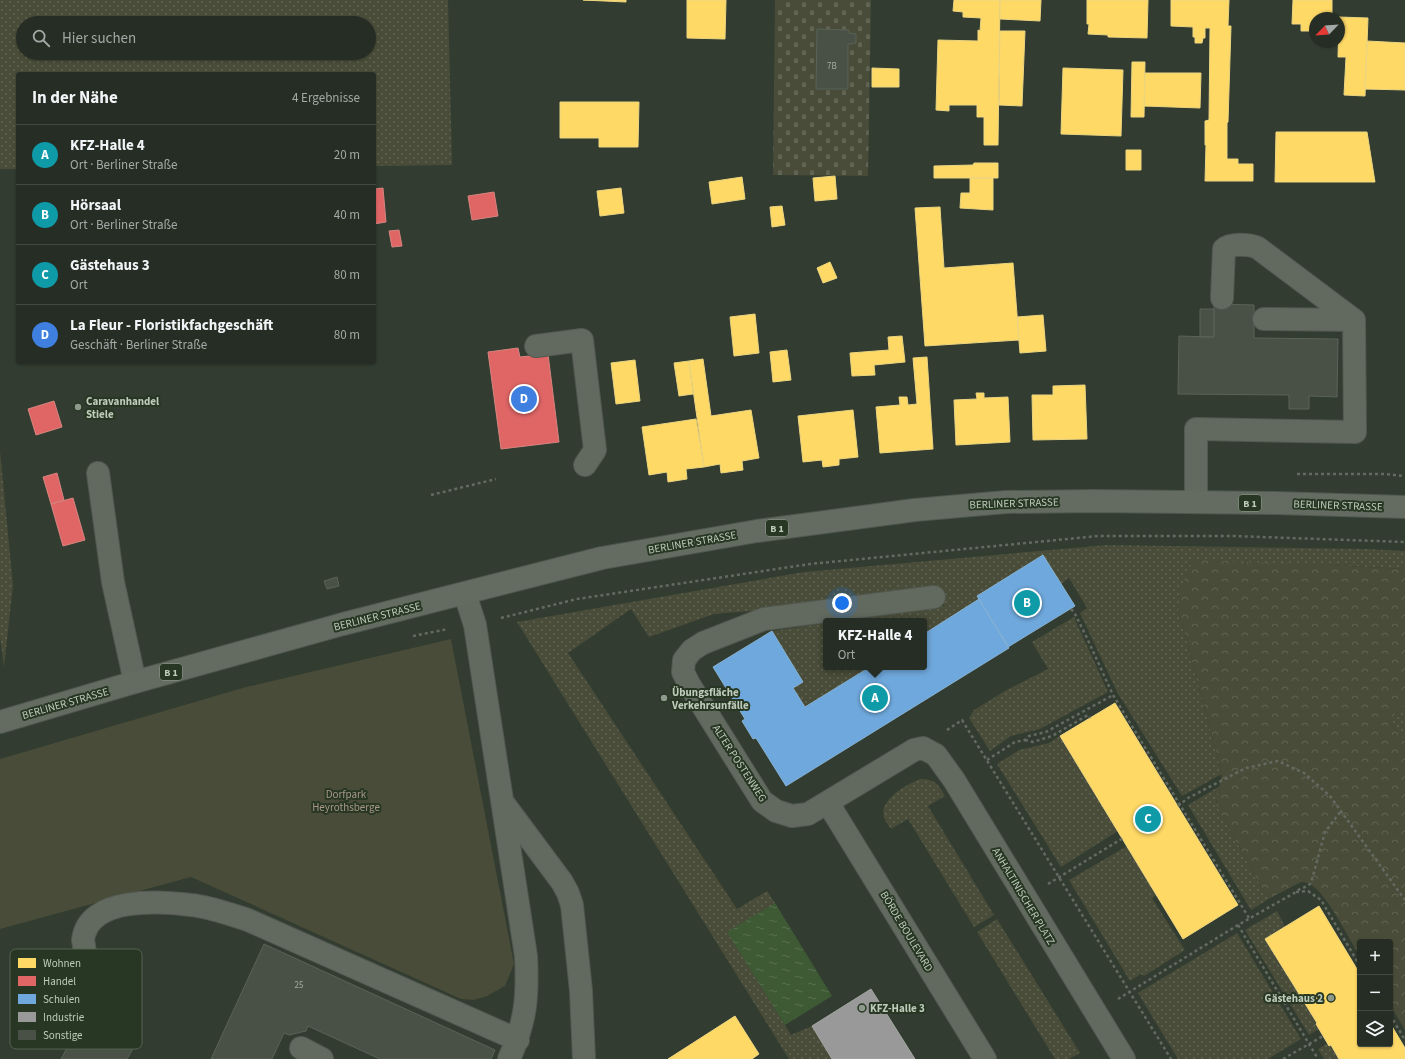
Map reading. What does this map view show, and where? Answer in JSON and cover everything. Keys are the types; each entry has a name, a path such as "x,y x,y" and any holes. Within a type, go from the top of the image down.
{"main road":[{"name":"BERLINER STRASSE","path":"0,722 135,682 343,624 466,594 602,558 757,531 915,510 1006,502 1196,502 1405,507"}],"lane":[{"path":"1222,298 1224,249 1228,246 1250,245 1258,248 1354,320"},
{"path":"1264,319 1354,320"},
{"path":"1196,502 1196,430 1355,432 1354,320"},
{"path":"536,346 582,340 595,450 585,465"},
{"path":"98,473 113,582 135,682"},
{"path":"466,594 475,625 526,956 527,992 525,1010 518,1040 509,1059"},
{"name":"ALTER POSTENWEG","path":"914,750 808,814 792,816 776,811 762,801 689,684 683,672 684,660 692,650 703,643 764,618 934,597"},
{"name":"ANHALTINISCHER PLATZ","path":"914,750 923,748 936,755 954,780 1124,1059"},
{"path":"502,801 562,882 570,899 574,918 581,991 584,1059"},
{"name":"BÖRDE BOULEVARD","path":"828,803 985,1059"},
{"path":"85,949 83,940 84,933 88,925 100,914 110,909 140,902 192,905 220,910 248,920 518,1040"},
{"path":"301,1048 322,1059"}],"path":[{"path":"431,495 496,479"},
{"path":"406,638 451,628 475,625 577,599 802,565 1098,536 1233,536 1405,542"},
{"path":"1071,609 1086,636 1113,695 1249,918"},
{"path":"1025,740 1029,736 1046,732 1113,695"},
{"path":"987,760 1015,742 1025,740 1033,742 1052,736 1088,715 1090,718"},
{"path":"914,750 962,720 1172,1059"},
{"path":"1179,805 1188,798 1246,768 1278,761 1304,773 1330,796 1405,900"},
{"path":"1096,1014 1249,918 1312,883 1325,832 1341,811"},
{"path":"1026,898 1123,838"},
{"path":"1296,892 1308,891 1321,900 1357,961"},
{"path":"1238,925 1318,1059"},
{"path":"1393,1020 1405,1040"},
{"path":"1283,1059 1323,1036"}],"green space":[{"path":"0,0 448,0 452,165 376,166 376,72 16,72 16,169 0,169"},
{"path":"775,0 871,0 868,176 773,175"},
{"path":"0,451 13,585 4,667 0,637"},
{"path":"1107,545 1367,549 1405,551 1405,569 1329,565 1178,608 1222,774 1182,796 1117,692 1080,613 1087,608 1069,578 1061,584 1043,555 978,596 979,599 927,632 927,618 861,618 944,606 942,588 764,610 714,614 649,637 631,609 568,653 737,909 767,891 775,903 728,932 791,1035 812,1026 832,1059 789,1059 517,622 804,572"},
{"path":"1193,560 1405,569 1405,704 1388,721 1405,741 1405,1030 1393,1010 1393,939 1357,939 1357,951 1325,899 1319,891 1309,883 1301,882 1272,897 1265,894 1216,804 1222,774 1178,608 1181,587"},
{"path":"1074,617 1108,692 1040,729 1011,736 990,751 969,718 974,710 1005,691 1048,669 1032,642"},
{"path":"823,623 823,670 865,670 805,707 793,688 803,682 772,631"},
{"name":"Dorfpark Heyrothsberge","path":"451,639 514,964 505,986 487,996 474,1000 461,999 191,877 0,929 0,759 246,687"},
{"path":"1405,704 1405,741 1388,721"},
{"path":"1060,736 1118,831 1061,867 997,764 1019,750 1049,743"},
{"path":"920,779 933,781 936,783 945,796 928,806 994,915 974,927 908,819 891,829 884,818 883,811 889,799 901,789"},
{"path":"1220,786 1216,804 1265,894 1272,897 1251,910 1188,805"},
{"path":"1127,846 1157,895 1152,898 1185,950 1144,976 1141,974 1130,981 1069,880"},
{"path":"1277,911 1285,927 1266,939 1317,1023 1316,1024 1319,1029 1309,1035 1245,930"},
{"path":"997,919 1080,1053 1069,1059 1055,1059 977,932"},
{"path":"1237,933 1301,1039 1268,1059 1178,1059 1138,993"},
{"path":"1328,1043 1329,1046 1331,1045 1339,1059 1324,1059 1318,1049"}],"water":[{"path":"775,903 832,996 785,1025 727,932"}],"building: Wohnen":[{"path":"583,0 626,0 626,2"},
{"path":"687,0 726,0 725,39 687,38"},
{"path":"954,0 1000,0 998,145 984,145 984,117 977,117 977,105 949,105 949,111 936,110 938,40 978,41 978,30 980,31 981,18 963,17 963,12 953,11"},
{"path":"1000,0 1041,0 1040,21 1000,19"},
{"path":"1087,0 1148,0 1147,38 1108,37 1108,35 1088,34 1089,24 1087,24"},
{"path":"1171,0 1229,0 1228,26 1231,26 1227,159 1238,159 1238,164 1253,164 1253,181 1205,181 1205,121 1209,120 1210,28 1205,28 1205,38 1203,38 1202,43 1195,43 1195,37 1193,37 1193,27 1171,26"},
{"path":"1293,0 1332,0 1332,12 1309,12 1309,31 1301,31 1301,24 1292,24"},
{"path":"1345,17 1368,18 1365,96 1344,95 1346,57 1338,57 1338,48 1345,48"},
{"path":"1000,31 1025,31 1022,106 999,105"},
{"path":"1367,41 1405,43 1405,90 1365,89"},
{"path":"1132,62 1145,62 1144,117 1131,117"},
{"path":"872,68 899,69 899,87 872,87"},
{"path":"1063,68 1123,70 1121,136 1061,134"},
{"path":"1145,73 1201,73 1200,108 1144,106"},
{"path":"560,102 639,102 638,147 599,147 599,138 560,138"},
{"path":"1276,132 1367,132 1375,182 1275,182"},
{"path":"1126,150 1141,150 1141,170 1126,170"},
{"path":"974,163 998,163 998,178 934,178 934,166 973,165"},
{"path":"835,176 837,199 815,201 813,178"},
{"path":"742,177 745,199 712,204 709,182"},
{"path":"970,178 993,178 993,210 960,208 961,193 970,193"},
{"path":"621,188 624,213 600,216 597,191"},
{"path":"782,206 785,225 772,227 770,207"},
{"path":"940,207 944,268 1013,263 1019,340 925,346 915,208"},
{"path":"830,262 837,278 823,283 817,268"},
{"path":"755,314 759,353 734,356 730,317"},
{"path":"1043,315 1046,351 1020,353 1017,317"},
{"path":"902,336 905,362 874,365 875,375 852,376 850,353 889,350 888,337"},
{"path":"787,350 791,380 773,382 770,352"},
{"path":"927,357 933,449 880,453 876,407 900,405 899,397 907,397 908,405 917,404 913,358"},
{"path":"703,359 711,416 751,410 759,458 742,461 743,470 721,473 720,464 704,467 689,361"},
{"path":"635,360 640,401 616,404 611,363"},
{"path":"689,361 693,394 679,396 674,363"},
{"path":"1085,385 1087,439 1033,440 1032,395 1053,395 1053,386"},
{"path":"976,393 984,393 984,398 1008,397 1010,442 956,445 954,400 977,399"},
{"path":"853,410 858,457 839,459 839,465 823,467 822,460 803,462 798,416"},
{"path":"696,419 704,467 686,469 687,479 668,482 667,472 649,475 642,427"},
{"path":"1115,703 1238,905 1183,939 1060,736"},
{"name":"Gästehaus 2","path":"1319,906 1357,969 1357,1047 1393,1047 1393,1028 1405,1048 1405,1059 1339,1059 1331,1045 1329,1046 1316,1024 1317,1023 1265,939"},
{"path":"735,1016 759,1054 752,1059 668,1059"}],"building: Handel":[{"path":"383,188 386,222 376,224 376,189"},
{"path":"494,192 498,216 472,220 468,196"},
{"path":"399,230 402,246 392,247 389,231"},
{"path":"518,348 520,357 548,354 559,442 501,449 488,352"},
{"path":"54,401 62,427 36,435 28,409"},
{"path":"57,473 64,500 51,504 43,477"},
{"path":"73,498 85,540 63,546 51,504"}],"building: Schulen":[{"path":"1043,555 1075,606 1008,647 977,596"},
{"path":"979,599 1009,648 786,786 756,738 753,739 742,721 745,719 713,667 772,631 803,682 793,688 805,707 865,670 927,670 927,632"}],"building: Industrie":[{"name":"KFZ-Halle 3","path":"871,989 915,1059 832,1059 812,1026"}],"building: Sonstige":[{"path":"817,29 849,30 849,33 856,34 856,43 848,44 848,89 816,89"},
{"path":"1214,304 1254,305 1254,338 1338,339 1337,397 1309,396 1309,409 1289,409 1289,395 1178,394 1179,336 1214,337"},
{"path":"1200,309 1214,309 1214,337 1200,337"},
{"path":"337,577 339,586 327,589 324,581"},
{"path":"264,944 495,1050 491,1059 380,1059 308,1026 306,1031 289,1035 284,1033 272,1059 211,1059"},
{"path":"66,1049 133,1049 127,1059 61,1059"}],"place":[{"name":"La Fleur - Floristikfachgeschäft","path":"524,399"},
{"name":"Caravanhandel Stiele","path":"78,407"},
{"name":"Hörsaal","path":"1027,603"},
{"name":"Übungsfläche Verkehrsunfälle","path":"664,698"},
{"name":"KFZ-Halle 4","path":"875,698"},
{"name":"Gästehaus 3","path":"1148,819"},
{"name":"Gästehaus 2","path":"1331,998"},
{"name":"KFZ-Halle 3","path":"862,1008"}]}
